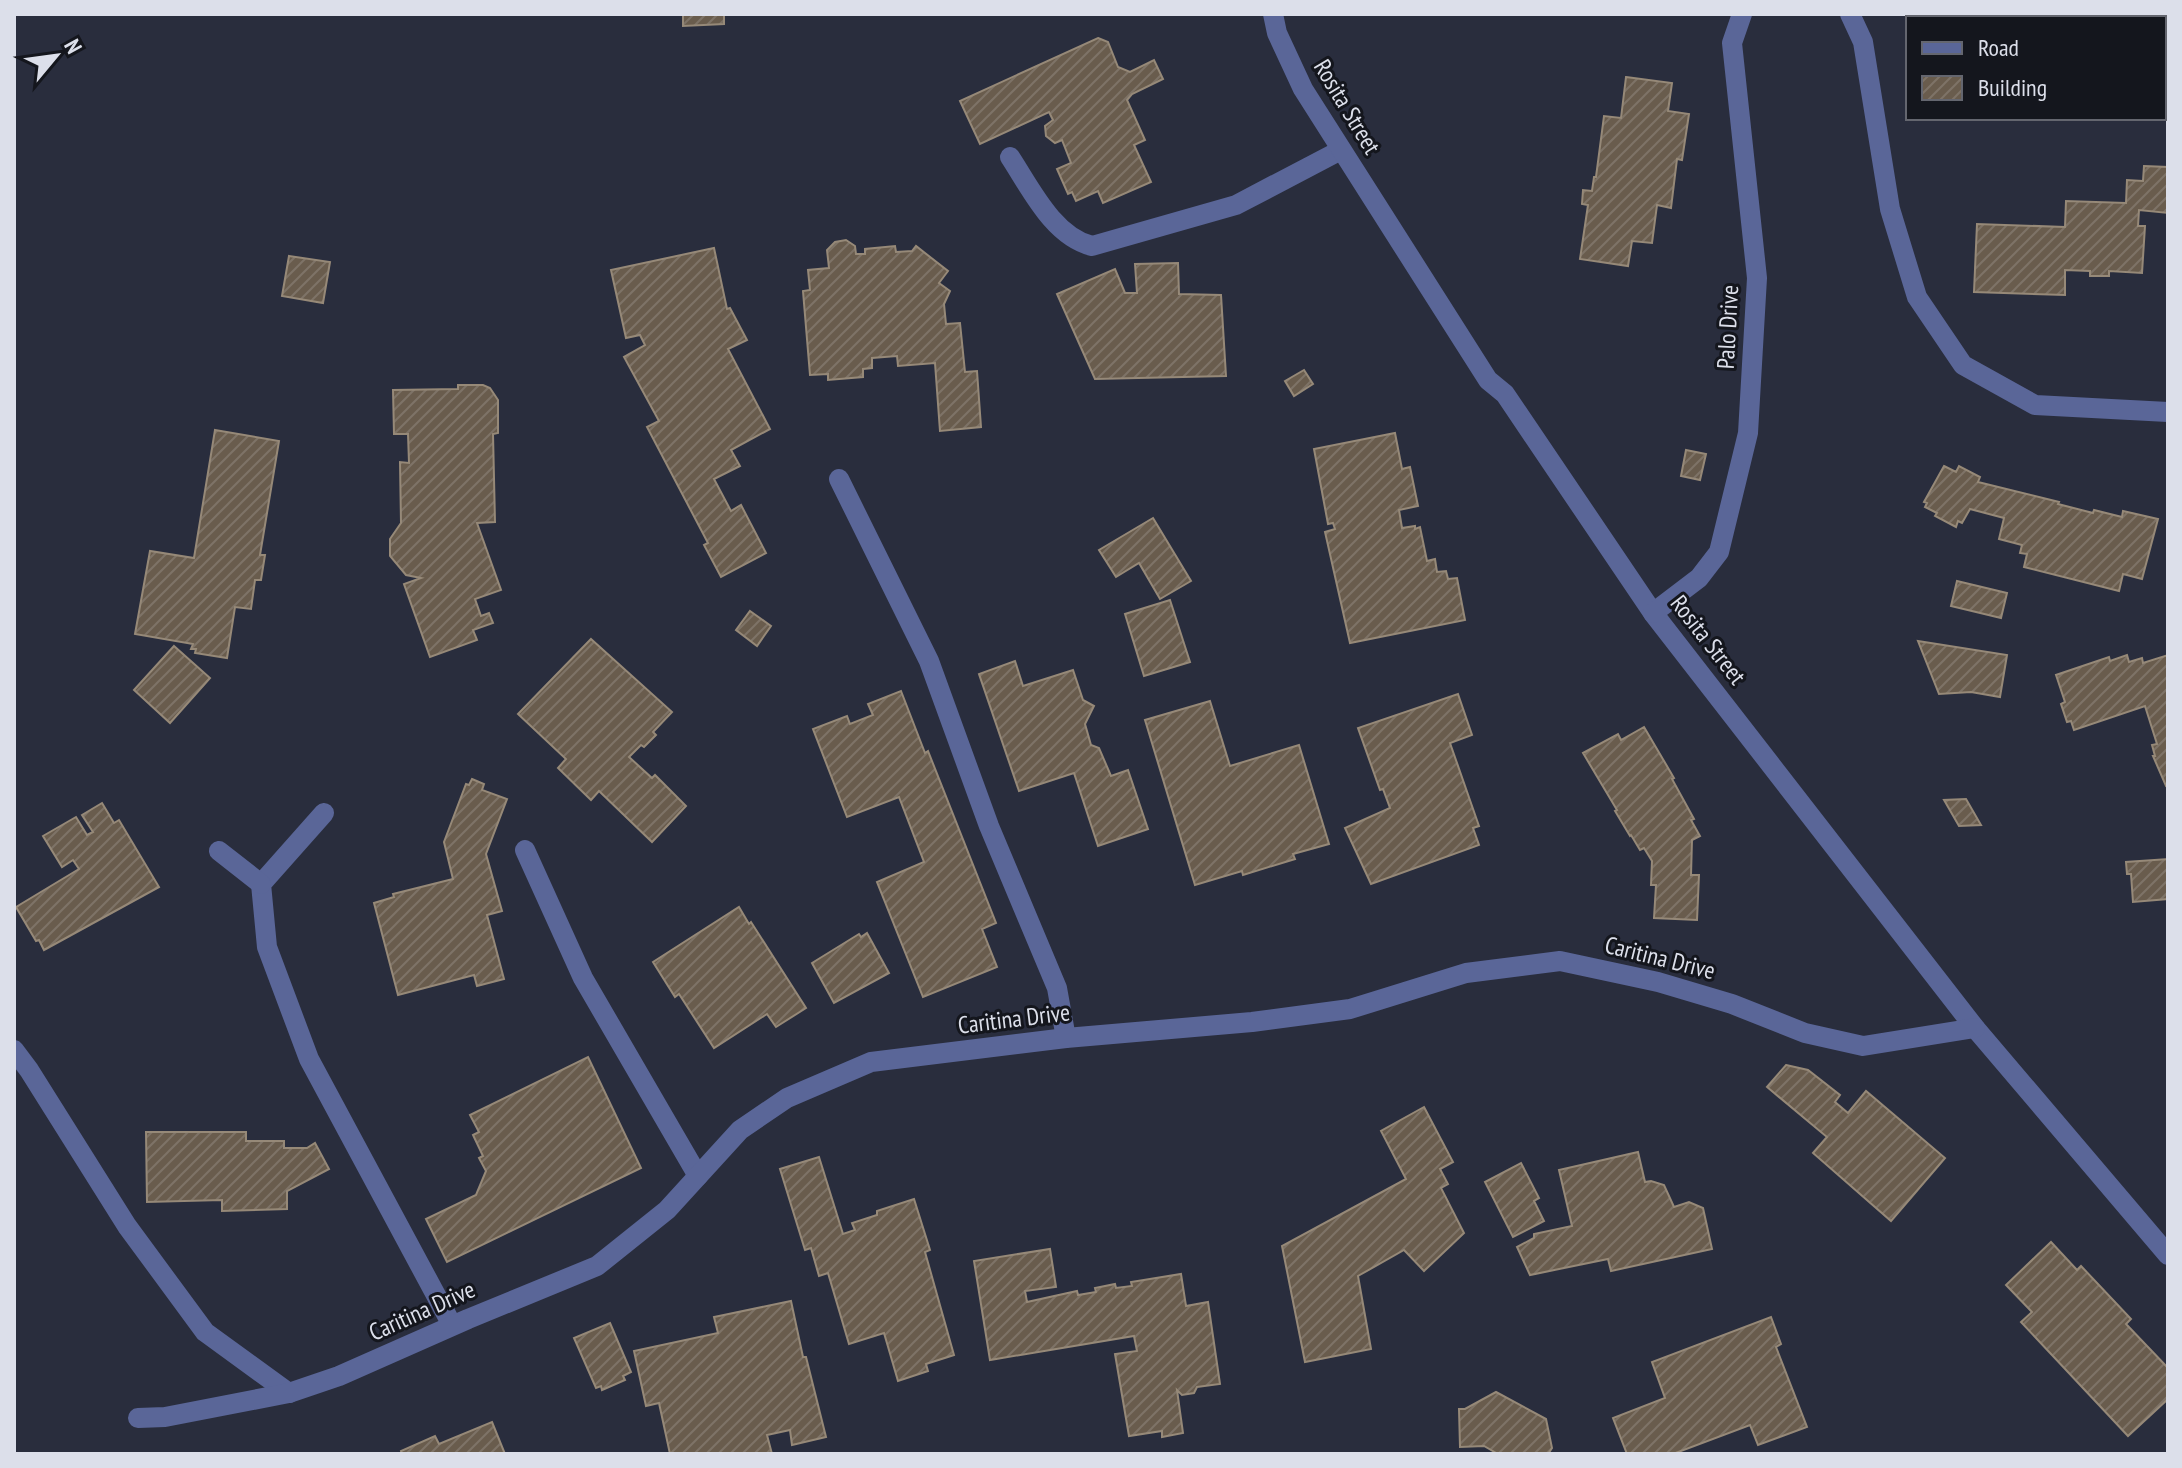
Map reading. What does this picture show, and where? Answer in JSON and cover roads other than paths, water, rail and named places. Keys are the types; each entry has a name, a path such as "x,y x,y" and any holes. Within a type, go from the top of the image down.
{"street":[{"name":"Rosita Street","path":"1273,14 1277,33 1303,89 1341,150 1488,380 1505,394 1653,613 1975,1028 2168,1255"},
{"name":"Palo Drive","path":"1653,613 1699,578 1719,552 1748,433 1757,278 1732,43 1742,14"},
{"path":"1850,14 1863,42 1890,209 1917,297 1963,365 2035,405 2168,412"},
{"path":"1010,157 1045,212 1077,242 1092,246 1236,205 1341,150"},
{"path":"839,479 929,661 989,826 1057,988 1066,1038"},
{"path":"261,884 324,813"},
{"path":"525,850 583,978 698,1176"},
{"path":"219,851 261,884 267,947 309,1059 452,1325"},
{"name":"Caritina Drive","path":"138,1418 165,1417 289,1393 339,1376 452,1325 597,1266 667,1210 740,1130 787,1098 871,1062 1066,1038 1252,1022 1350,1009 1466,973 1560,961 1658,982 1732,1004 1805,1033 1863,1046 1975,1028"},
{"path":"14,1050 127,1226 205,1332 289,1393"}]}
